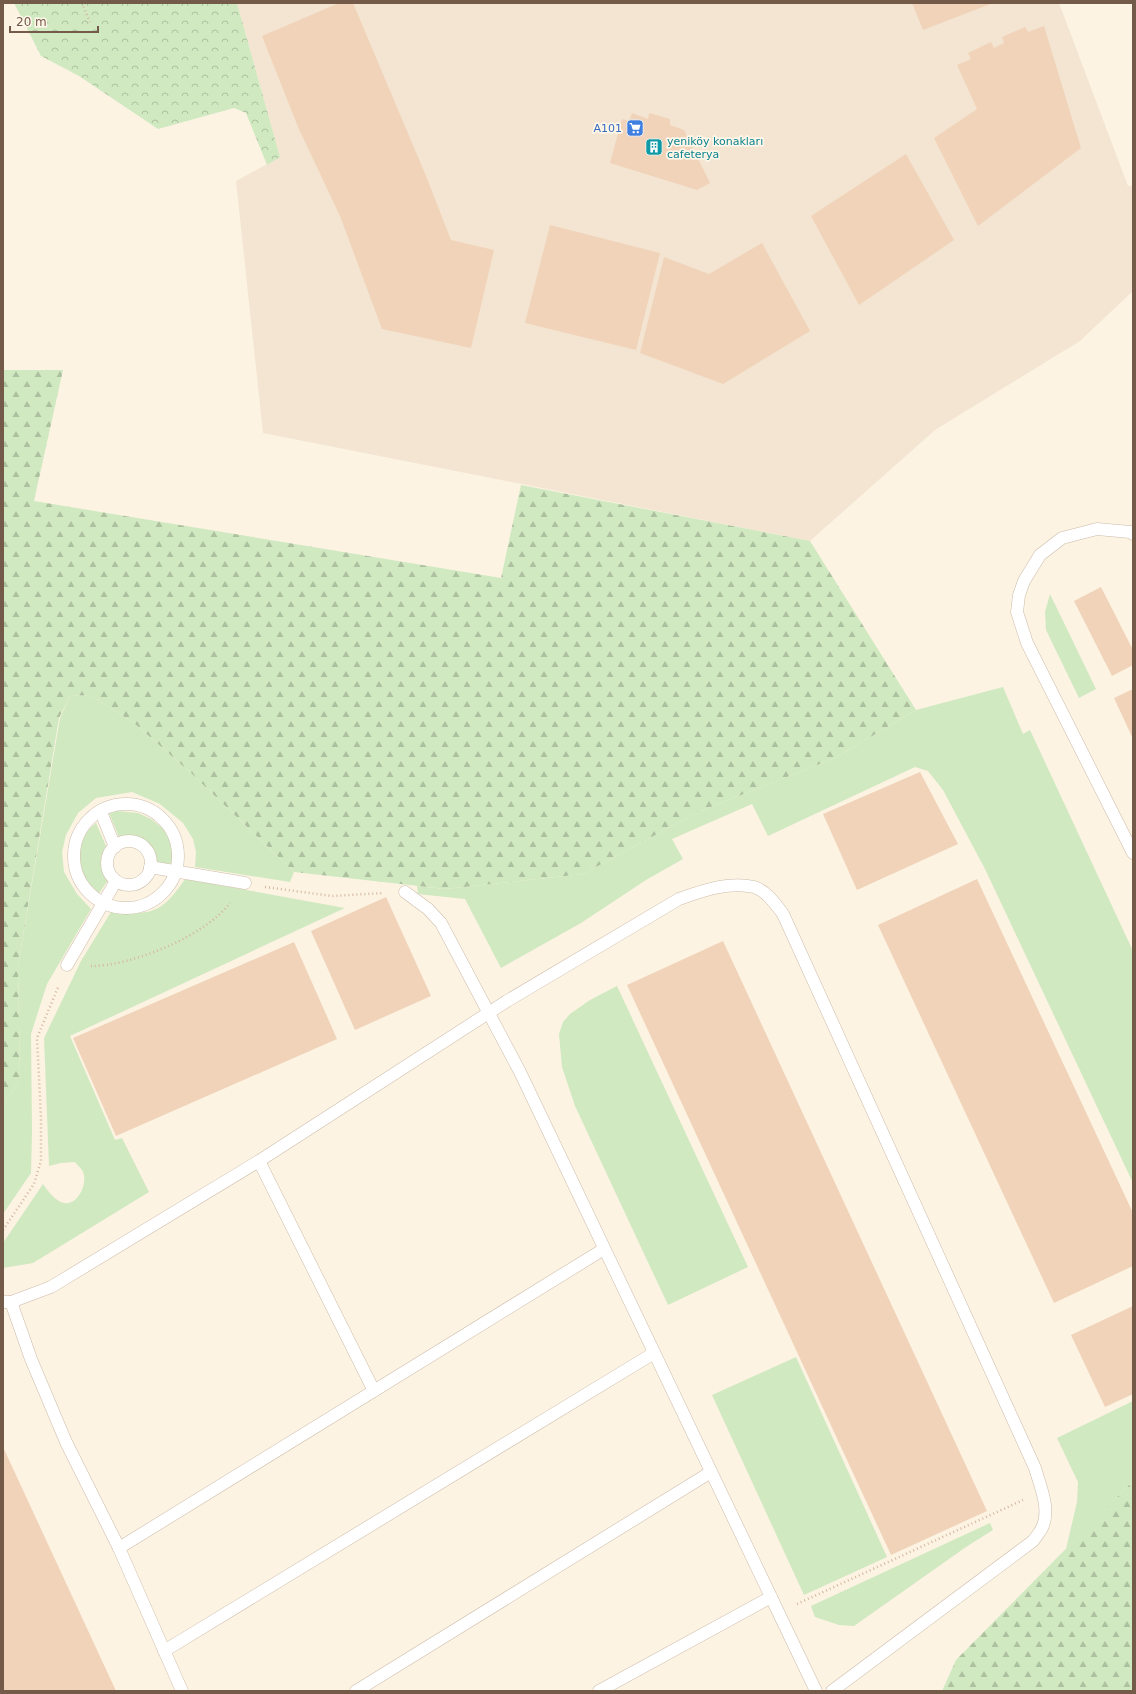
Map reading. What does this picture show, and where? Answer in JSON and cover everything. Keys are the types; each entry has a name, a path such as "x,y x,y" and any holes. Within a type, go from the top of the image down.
{"lane":[{"path":"1133,534 1130,532 1097,529 1062,538 1040,555 1024,581 1019,595 1017,612 1027,643 1133,853"},
{"path":"130,804 148,809 162,818 173,832 178,849 178,866 176,872 172,881 162,894 149,903 133,908 117,908 104,903 88,892 79,877 74,860 76,842 84,826 96,814 101,812 113,806 130,804"},
{"path":"101,812 115,847"},
{"path":"124,842 138,843 144,847 148,853 150,867 148,873 137,884 130,885 116,881 108,870 106,862 108,855 115,847 124,842"},
{"path":"150,867 245,883"},
{"path":"67,965 116,881"},
{"path":"182,1691 119,1548 66,1442 7,1302 51,1287 259,1161 507,1001 679,898 708,889 729,886 755,887 770,898 783,914 1032,1461 1042,1492 1045,1514 1042,1528 1033,1541 832,1691"},
{"path":"405,892 428,909 441,923 520,1072 816,1691"},
{"path":"259,1161 374,1391"},
{"path":"119,1548 604,1249"},
{"path":"164,1651 654,1353"},
{"path":"356,1691 711,1472"},
{"path":"599,1691 770,1597"}],"path":[{"path":"82,3 90,22"},
{"path":"3,1230 34,1184 41,1161 41,1118 37,1038 67,965 98,966 134,960 184,939 222,914 245,883 332,896 405,892"},
{"path":"778,1613 1042,1492"}],"shaded area":[{"path":"237,3 1059,3 1128,186 1133,186 1133,291 1080,341 935,430 810,541 263,433 236,181 280,157"}],"green space":[{"path":"14,3 237,3 280,157 267,165 246,113 234,108 158,129 79,76 41,56"},
{"path":"3,370 63,370 34,501 501,578 521,485 810,541 916,710 835,758 698,812 583,874 445,889 294,872 191,773 134,723 90,695 70,696 59,718 18,966 20,1082 3,1104"},
{"path":"1050,594 1096,689 1079,698 1046,630 1045,612"},
{"path":"1003,687 1023,734 1030,730 1133,951 1133,1183 985,869 943,790 928,771 915,767 768,836 752,804 672,839 683,859 646,880 581,923 501,968 465,899 418,894 417,886 445,889 583,874 698,812 835,758 916,710"},
{"path":"90,695 134,723 191,773 294,872 290,882 195,867 196,852 193,839 183,823 160,804 132,792 96,798 78,813 66,835 62,852 64,872 77,894 91,909 47,984 31,1034 31,1173 3,1214 3,1104 20,1082 18,966 60,718 70,696"},
{"path":"117,811 138,813 151,819 164,829 173,843 175,864 156,863 151,848 145,840 134,837 119,837 109,813"},
{"path":"96,823 106,846 103,851 101,863 108,880 98,895 91,890 86,882 82,874 79,858 81,843"},
{"path":"185,879 345,908 70,1036 115,1140 122,1138 149,1192 33,1263 3,1268 3,1243 43,1184 58,1200 64,1203 69,1203 74,1201 81,1193 84,1182 83,1172 75,1162 49,1166 44,1038 81,961 111,912 136,913 154,910 162,906 177,891"},
{"path":"617,986 748,1267 668,1305 575,1106 562,1067 559,1034 563,1022 570,1014 590,1000"},
{"path":"796,1357 887,1557 804,1595 712,1395"},
{"path":"1133,1401 1133,1481 1066,1549 1077,1502 1078,1482 1057,1438"},
{"path":"1133,1481 1133,1691 942,1691 956,1660"},
{"path":"990,1523 993,1530 966,1547 854,1626 839,1625 815,1617 811,1606"}],"building":[{"path":"339,3 353,3 426,176 451,240 494,250 471,348 382,329 340,216 298,127 262,36"},
{"path":"912,3 993,3 923,30"},
{"path":"1044,26 1081,148 978,226 934,138 977,109 957,65 971,59 968,53 991,42 994,48 1004,43 1002,37 1025,27 1028,32"},
{"name":"yeniköy konakları cafeterya","path":"632,113 648,119 649,113 670,119 670,125 684,130 710,183 697,190 610,163 622,119 629,121"},
{"path":"906,154 954,240 859,305 811,216"},
{"path":"550,225 660,253 636,350 525,323"},
{"path":"762,243 810,331 723,384 640,353 664,257 709,274"},
{"path":"1101,587 1133,650 1133,665 1112,676 1074,601"},
{"path":"1133,689 1133,739 1114,698"},
{"path":"920,772 958,844 857,890 823,814"},
{"path":"977,879 1133,1213 1133,1266 1054,1303 878,925"},
{"path":"386,897 431,996 355,1030 311,931"},
{"path":"723,941 987,1511 891,1555 627,985"},
{"path":"294,942 337,1039 116,1136 73,1038"},
{"path":"1133,1306 1133,1394 1105,1407 1071,1335"},
{"path":"3,1447 116,1691 3,1691"}],"place":[{"name":"A101","path":"635,128"},
{"name":"yeniköy konakları cafeterya","path":"654,147"}]}
